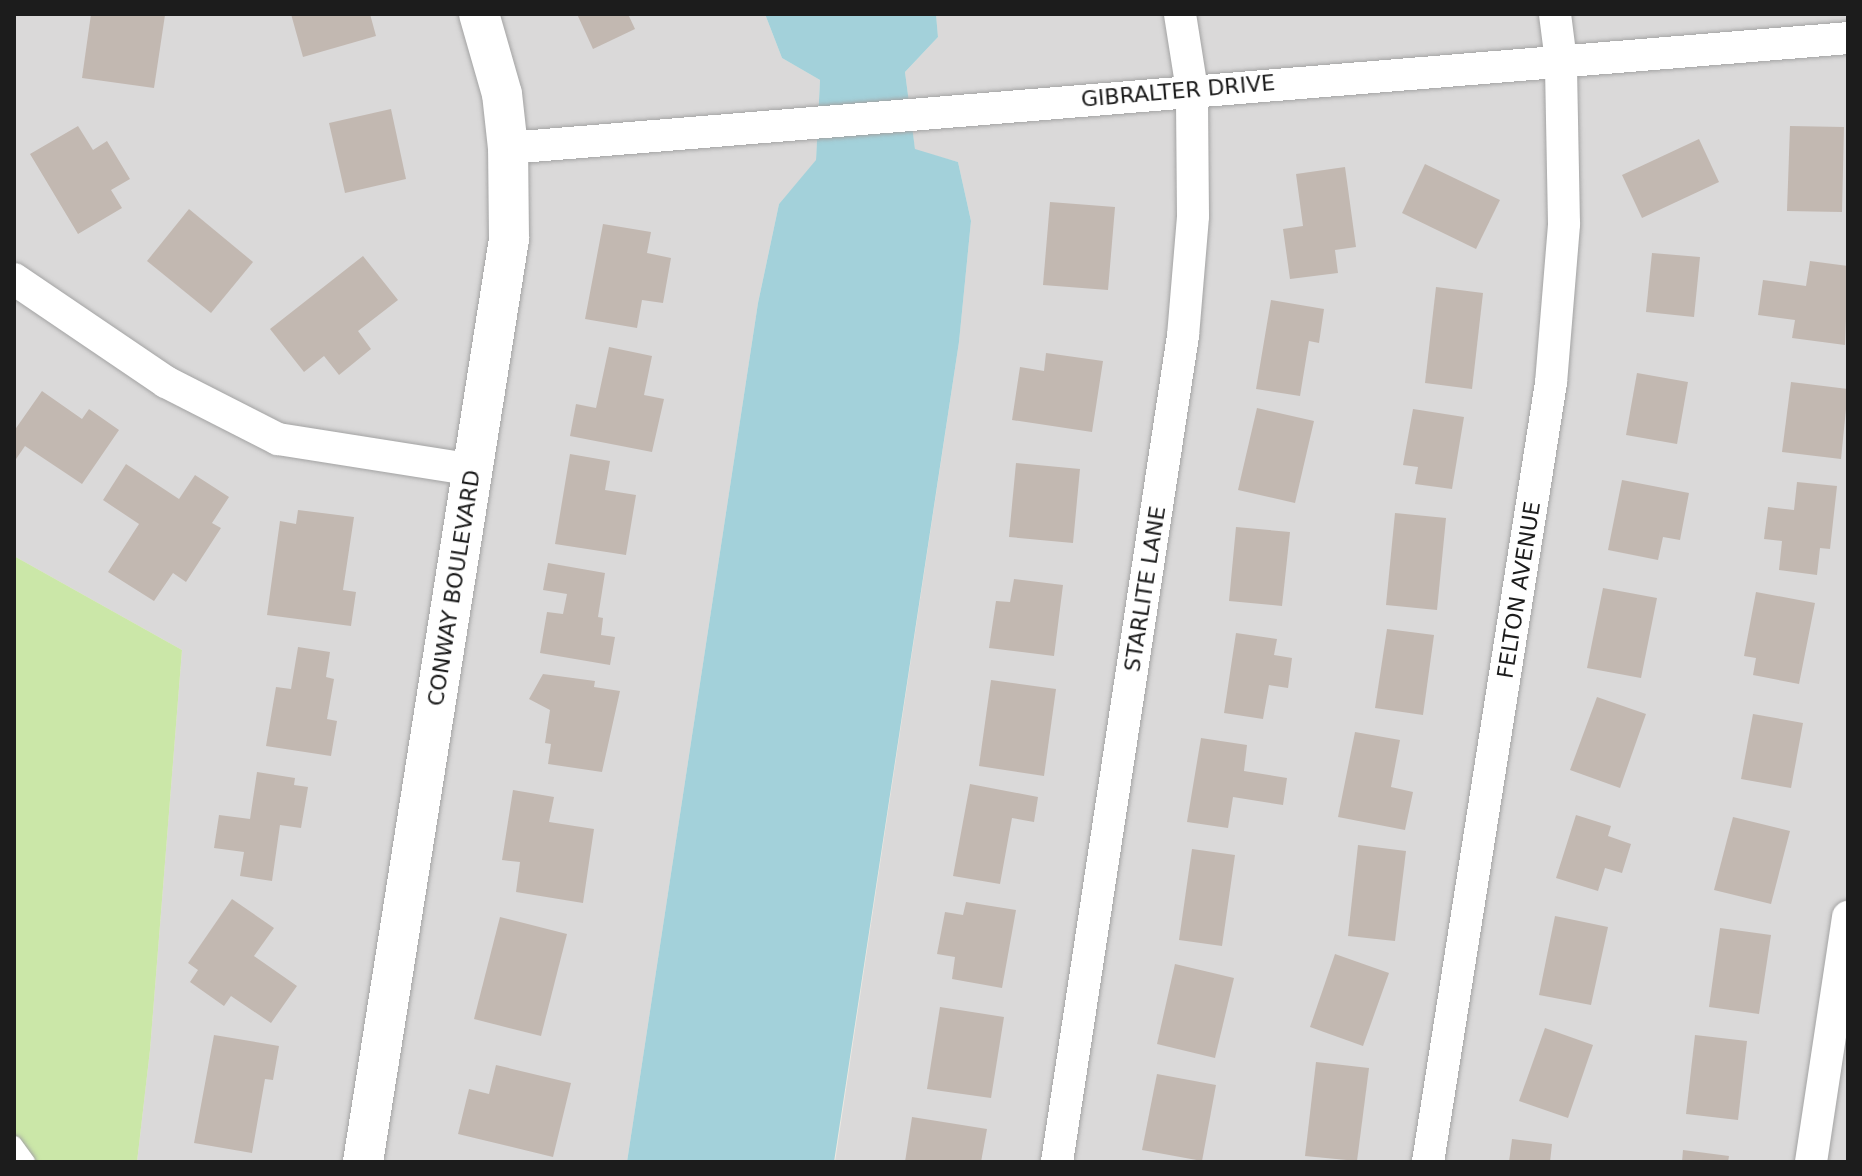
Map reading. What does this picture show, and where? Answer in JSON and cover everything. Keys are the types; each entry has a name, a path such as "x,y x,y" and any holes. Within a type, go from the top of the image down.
{"street":[{"name":"CONWAY BOULEVARD","path":"363,1162 509,239 508,148 502,94 479,14"},
{"name":"STARLITE LANE","path":"1057,1162 1183,336 1193,216 1192,90 1180,14"},
{"name":"FELTON AVENUE","path":"1428,1162 1551,383 1564,224 1561,61 1555,14"},
{"name":"GIBRALTER DRIVE","path":"508,148 779,123 1848,38"},
{"path":"14,279 166,382 278,439 473,470"},
{"path":"1811,1162 1848,917"}],"lane":[{"path":"14,1144 27,1162"}],"shaded area":[{"path":"14,14 765,14 782,58 820,80 816,161 779,204 758,303 627,1162 137,1162 150,1050 182,650 14,556"},
{"path":"936,14 1848,14 1848,1162 835,1162 959,342 971,221 958,162 915,150 905,72 938,37"}],"green space":[{"path":"14,556 182,650 150,1050 137,1162 14,1162"}],"water":[{"path":"765,14 936,14 938,37 905,72 915,149 958,162 971,221 959,342 834,1162 627,1162 758,303 779,204 816,160 820,80 782,58"}],"building":[{"path":"91,14 165,15 154,88 82,78"},
{"path":"291,14 370,14 376,36 303,57"},
{"path":"577,14 628,14 635,29 593,49"},
{"path":"391,109 406,179 345,193 329,123"},
{"path":"78,126 93,150 107,141 130,179 111,190 122,208 78,234 30,154"},
{"path":"1790,126 1844,127 1842,212 1787,211"},
{"path":"1699,139 1719,182 1642,218 1622,175"},
{"path":"1425,164 1500,200 1476,249 1402,213"},
{"path":"1345,167 1356,247 1335,250 1338,273 1290,279 1283,229 1303,226 1296,174"},
{"path":"1050,202 1115,207 1108,290 1043,285"},
{"path":"189,209 253,262 211,313 147,261"},
{"path":"603,224 651,232 647,253 671,258 663,303 642,300 637,328 585,319"},
{"path":"1652,253 1700,257 1694,317 1646,312"},
{"path":"363,256 398,300 358,331 371,349 339,375 324,356 304,372 270,329"},
{"path":"1810,261 1848,266 1845,345 1792,338 1795,320 1758,315 1763,280 1806,286"},
{"path":"1436,287 1483,293 1472,389 1425,383"},
{"path":"1271,300 1324,309 1319,343 1309,341 1300,396 1256,389"},
{"path":"609,347 652,356 644,395 664,399 652,452 570,436 576,404 596,408"},
{"path":"1046,353 1103,361 1092,432 1012,420 1020,367 1044,371"},
{"path":"1637,373 1688,382 1677,444 1626,435"},
{"path":"1791,382 1848,389 1841,459 1782,452"},
{"path":"42,391 82,419 89,409 119,430 82,484 25,446 14,462 14,431"},
{"path":"1257,408 1314,421 1295,503 1238,490"},
{"path":"1413,409 1464,417 1452,489 1415,484 1418,467 1403,465"},
{"path":"570,454 610,461 605,490 636,495 626,555 555,544"},
{"path":"1016,463 1080,469 1073,543 1009,537"},
{"path":"126,464 179,499 195,475 229,497 212,523 221,528 186,582 173,573 154,601 108,572 139,524 103,500"},
{"path":"1622,480 1689,493 1680,540 1663,537 1658,560 1608,550"},
{"path":"1797,482 1837,486 1830,549 1820,548 1817,575 1779,570 1782,541 1764,539 1768,507 1794,510"},
{"path":"298,510 354,517 343,590 356,592 351,626 267,615 280,521 296,524"},
{"path":"1395,513 1446,518 1437,610 1386,605"},
{"path":"1236,527 1290,532 1282,606 1229,601"},
{"path":"548,563 605,573 598,617 603,618 601,635 615,637 610,665 540,653 547,612 563,614 567,594 543,590"},
{"path":"1014,579 1063,585 1054,656 989,648 996,601 1010,602"},
{"path":"1603,588 1657,598 1641,678 1587,668"},
{"path":"1756,592 1815,603 1799,684 1753,675 1756,658 1744,656"},
{"path":"1387,629 1434,635 1423,715 1375,708"},
{"path":"1236,633 1277,639 1274,655 1292,658 1288,688 1269,685 1263,719 1224,713"},
{"path":"298,647 330,652 326,677 334,679 327,719 337,721 331,756 266,746 276,687 291,689"},
{"path":"543,674 595,681 594,687 620,691 602,772 548,764 551,744 545,743 550,710 529,699"},
{"path":"991,680 1056,689 1044,776 979,766"},
{"path":"1597,697 1646,714 1620,788 1570,770"},
{"path":"1753,714 1803,723 1791,788 1741,779"},
{"path":"1355,732 1400,740 1391,787 1413,792 1405,830 1338,817"},
{"path":"1201,738 1247,745 1244,771 1287,778 1283,805 1233,797 1228,828 1187,822"},
{"path":"257,772 295,778 294,785 308,787 301,828 280,825 272,881 240,876 244,852 214,848 219,815 250,819"},
{"path":"970,784 1038,797 1034,822 1012,818 1000,884 953,876"},
{"path":"513,790 554,797 549,822 594,829 583,903 516,892 520,862 502,860"},
{"path":"1576,815 1611,826 1608,836 1631,844 1622,873 1605,868 1598,891 1556,878"},
{"path":"1733,817 1790,831 1771,904 1714,890"},
{"path":"1358,845 1406,851 1395,941 1348,936"},
{"path":"1192,849 1235,855 1222,946 1179,940"},
{"path":"232,899 274,928 254,956 297,986 271,1023 231,996 224,1006 190,982 198,970 188,963"},
{"path":"966,902 1016,910 1002,988 952,979 955,957 937,954 945,912 963,915"},
{"path":"1555,916 1608,927 1591,1005 1539,995"},
{"path":"500,917 567,934 541,1036 474,1019"},
{"path":"1720,928 1771,935 1759,1014 1709,1007"},
{"path":"1335,954 1389,973 1363,1046 1310,1027"},
{"path":"1175,964 1234,978 1215,1058 1157,1044"},
{"path":"940,1007 1004,1017 991,1098 927,1089"},
{"path":"1545,1028 1593,1045 1568,1118 1519,1101"},
{"path":"214,1035 279,1046 273,1080 265,1079 252,1153 194,1143"},
{"path":"1695,1035 1747,1041 1738,1120 1686,1114"},
{"path":"1316,1062 1369,1068 1357,1161 1305,1156"},
{"path":"496,1065 571,1083 553,1157 458,1134 469,1089 489,1094"},
{"path":"1157,1074 1216,1085 1202,1161 1142,1150"},
{"path":"912,1117 987,1129 981,1162 905,1162"},
{"path":"1512,1139 1552,1144 1550,1162 1509,1162"},
{"path":"1683,1150 1729,1156 1728,1162 1682,1162"}]}
